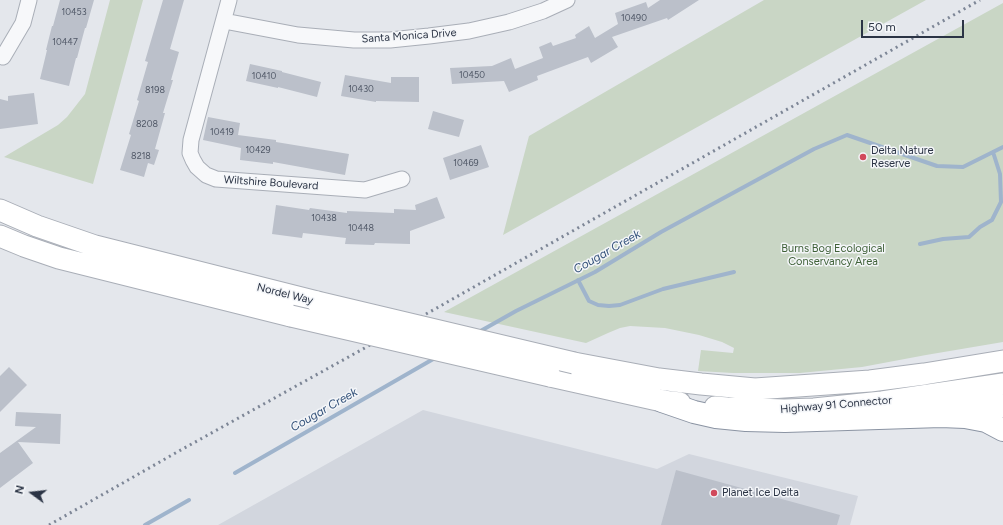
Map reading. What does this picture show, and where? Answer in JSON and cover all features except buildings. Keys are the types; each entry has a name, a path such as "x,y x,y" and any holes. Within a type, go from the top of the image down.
{"highway":[{"path":"882,402 906,405 927,402 977,399 1003,406"},
{"path":"662,400 694,412 716,417 746,420 785,421 941,416 965,417 986,421 1003,430"}],"main road":[{"name":"Nordel Way","path":"0,210 37,226 95,246 317,302 574,363"},
{"name":"Nordel Way","path":"0,236 59,258 228,301 550,376"},
{"name":"Highway 91 Connector","path":"574,363 659,379 756,389 870,381 1003,361"},
{"name":"Highway 91 Connector","path":"550,376 662,400 727,408 784,410 814,409 882,402 1003,384"}],"street":[{"path":"3,57 23,23 29,0"},
{"name":"Wiltshire Boulevard","path":"230,0 191,140 190,153 197,167 206,175 216,179 365,190 402,179"},
{"name":"Santa Monica Drive","path":"224,21 298,35 354,40 390,40 469,31 509,22 567,0"}],"shaded area":[{"path":"423,410 657,469 689,454 858,496 850,525 218,525"}],"green space":[{"path":"110,0 143,0 93,184 4,157 58,125 67,117 85,94"},
{"path":"764,0 926,0 503,235 529,136"},
{"name":"Delta Nature Reserve","path":"1003,3 1003,342 862,367 800,373 733,373 698,371 701,350 733,353 734,348 722,342 699,335 665,328 630,326 620,328 586,343 444,312"}],"waterway":[{"name":"Cougar Creek","path":"477,333 516,311 595,272 661,232 814,149 847,135 937,166 963,167 1003,147"},
{"path":"920,244 943,239 969,237 980,227 992,220 1001,202 1000,174 993,152"},
{"path":"578,280 589,301 598,305 609,306 620,305 663,289 734,272"},
{"name":"Cougar Creek","path":"235,473 435,358"},
{"name":"Cougar Creek","path":"145,525 189,500"}],"railway":[{"path":"49,525 435,309 980,0"}],"place":[{"name":"Delta Nature Reserve","path":"863,157"},
{"name":"Planet Ice Delta","path":"714,493"}],"park label":[{"name":"Burns Bog Ecological Conservancy Area","path":"833,255"}]}
